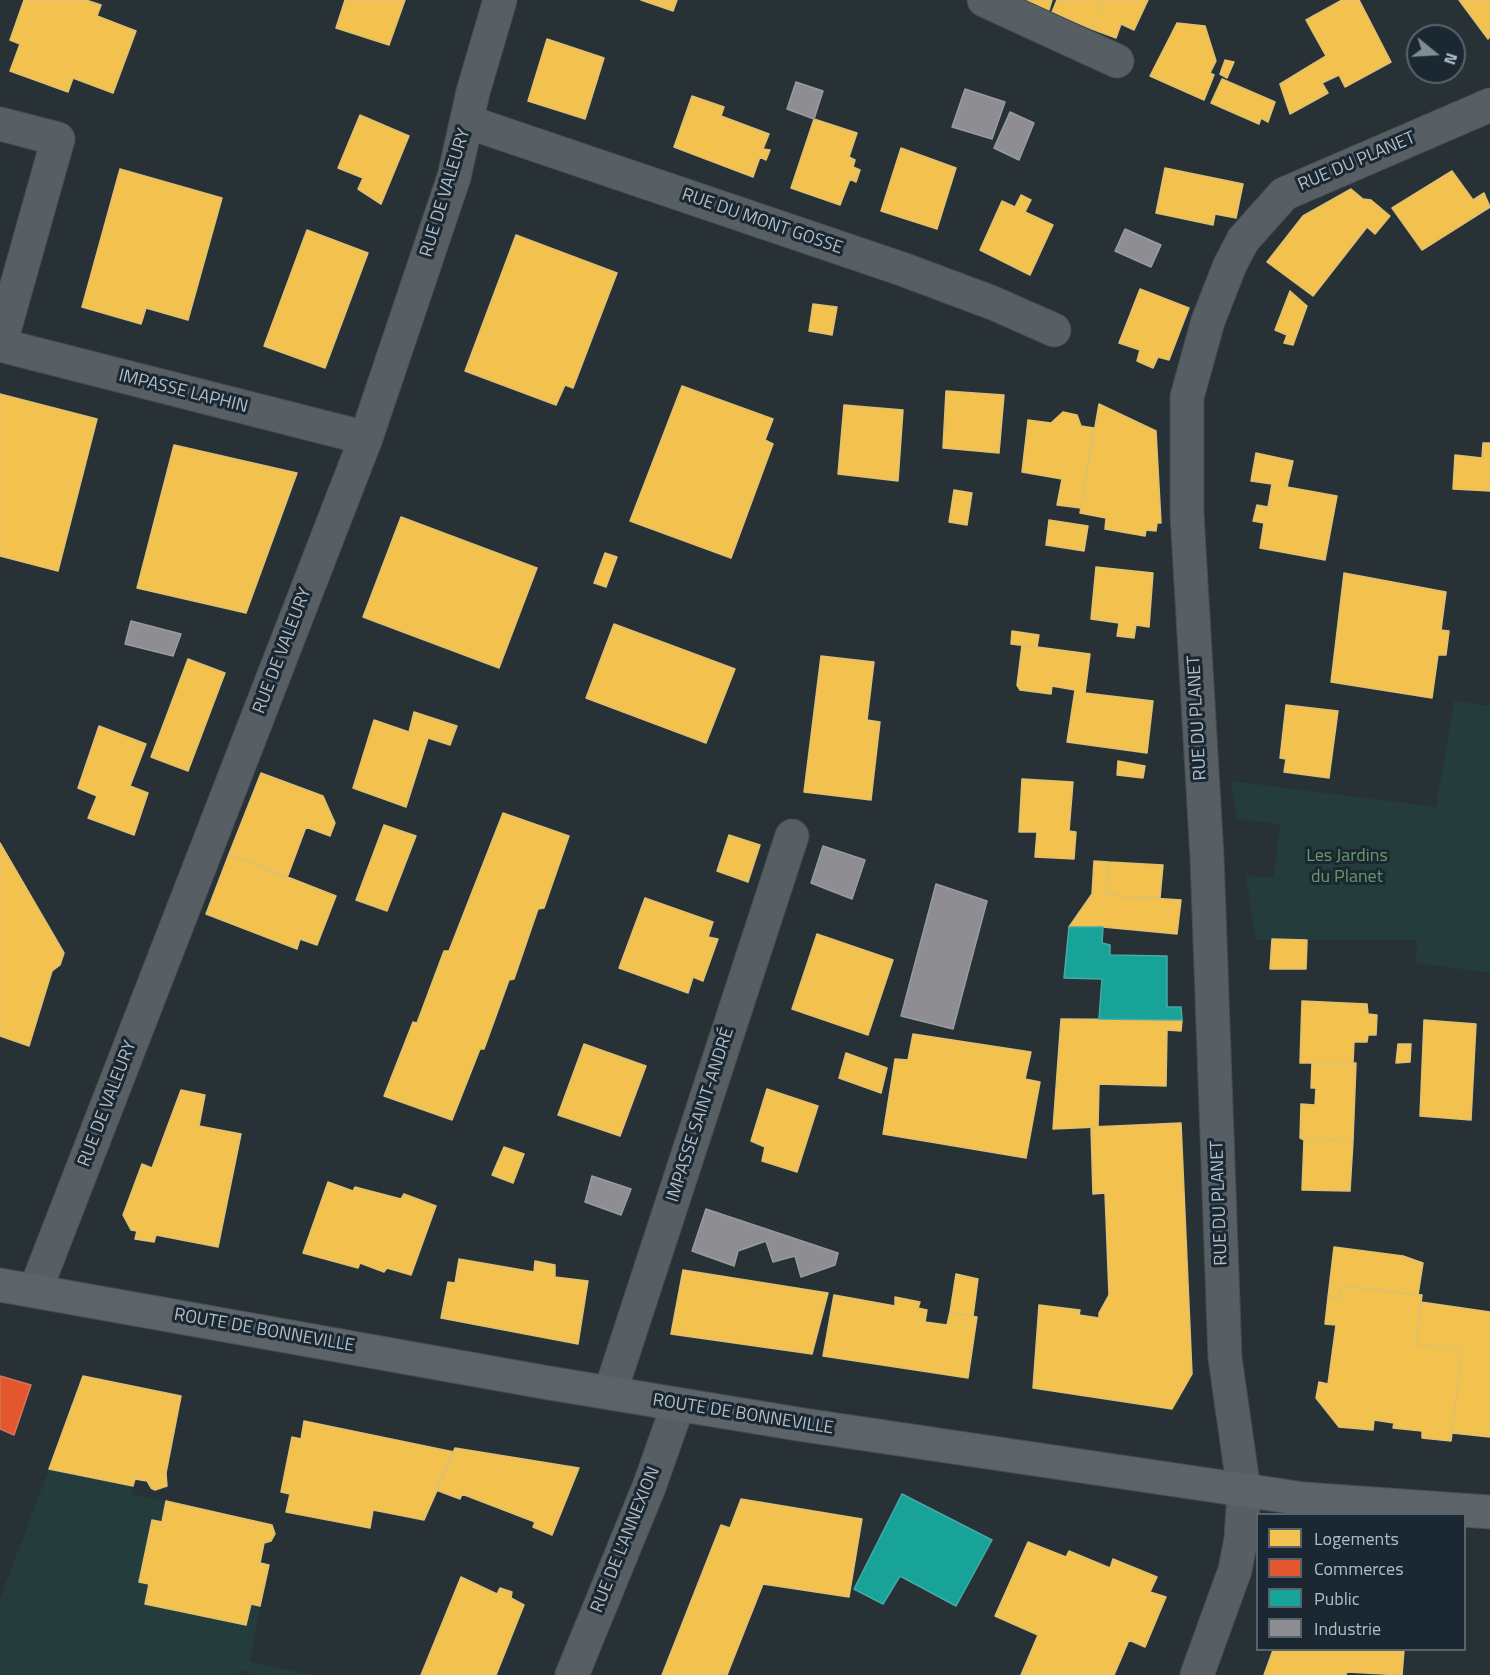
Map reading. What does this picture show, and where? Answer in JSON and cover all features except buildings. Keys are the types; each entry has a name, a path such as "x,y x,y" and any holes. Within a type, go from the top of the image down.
{"main road":[{"name":"ROUTE DE BONNEVILLE","path":"0,1285 678,1405 1304,1499 1490,1512"}],"street":[{"name":"RUE DE VALEURY","path":"35,1292 366,438 454,177 473,92 501,0"},
{"path":"984,0 1118,61"},
{"name":"RUE DU PLANET","path":"1197,1675 1236,1570 1242,1530 1244,1491 1225,1358 1208,880 1187,514 1187,397 1208,321 1230,265 1243,240 1284,194 1490,105"},
{"name":"RUE DU MONT GOSSE","path":"468,122 902,269 993,303 1053,330"},
{"path":"0,124 58,139 0,345"},
{"name":"IMPASSE LAPHIN","path":"0,345 366,438"},
{"name":"IMPASSE SAINT-ANDRÉ","path":"610,1393 792,836"},
{"name":"RUE DE L'ANNEXION","path":"572,1675 649,1487 678,1405"}],"green space":[{"name":"Les Jardins du Planet","path":"1454,701 1490,706 1490,973 1416,963 1417,940 1256,940 1246,876 1274,878 1280,824 1237,819 1231,781 1436,807"},
{"path":"49,1469 133,1486 132,1494 166,1501 162,1522 152,1520 149,1584 145,1604 246,1625 251,1604 260,1606 250,1662 313,1675 257,1675 241,1670 239,1675 0,1675 0,1599"}]}
